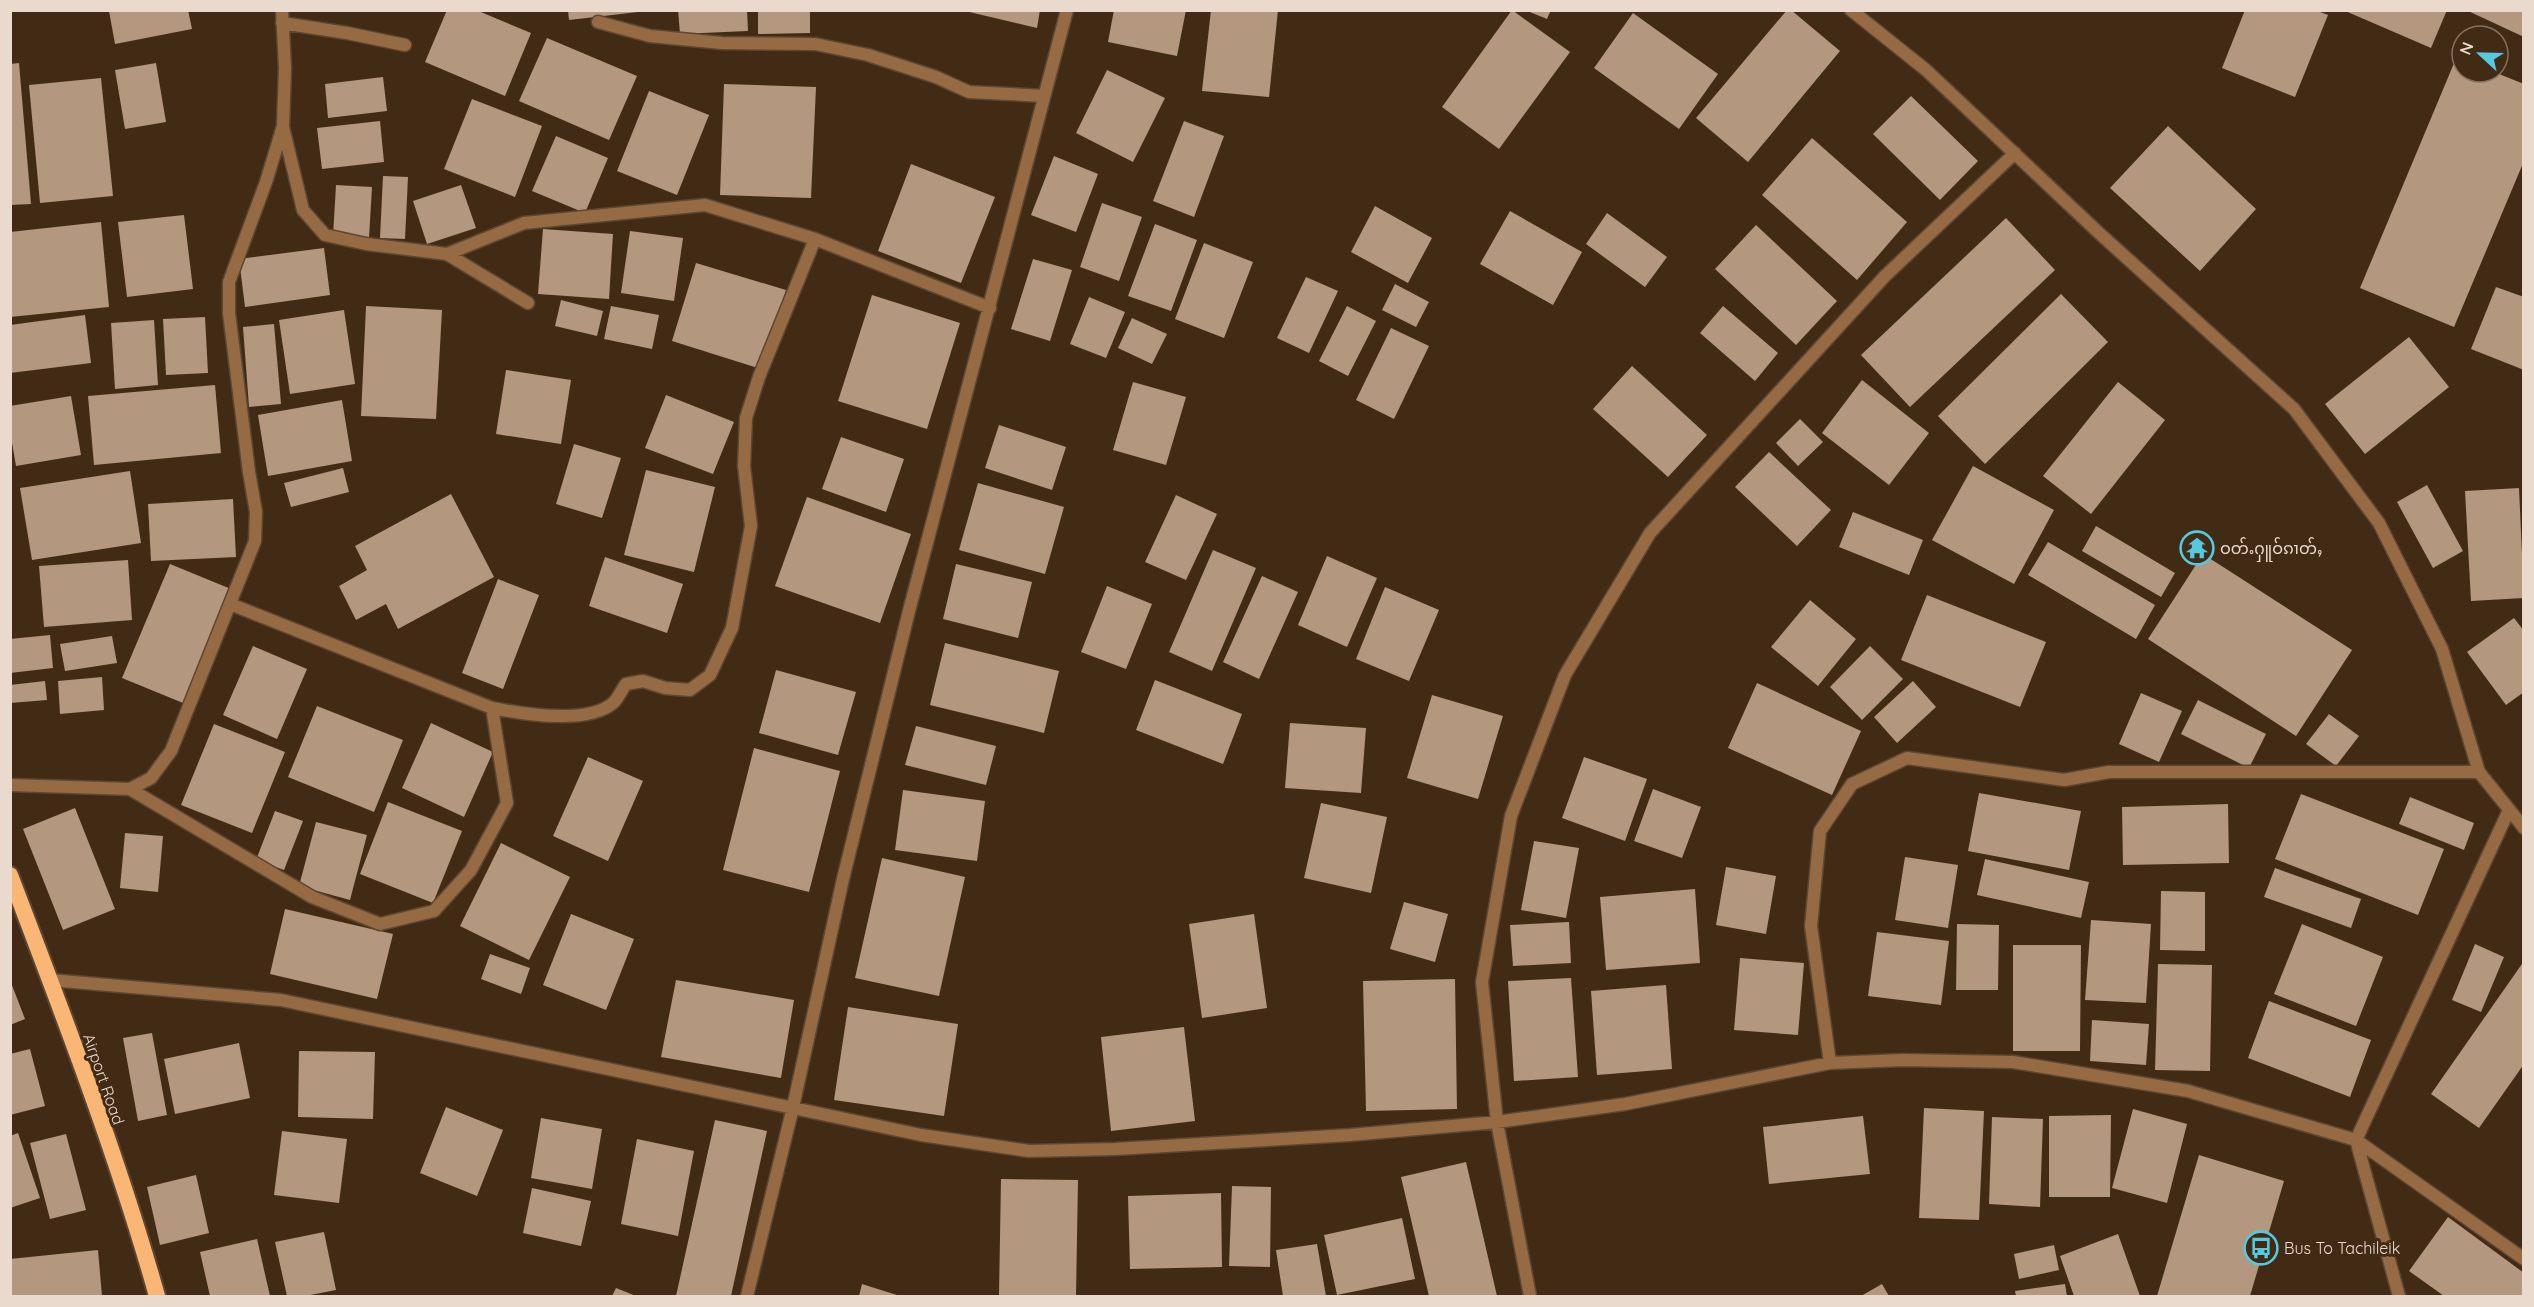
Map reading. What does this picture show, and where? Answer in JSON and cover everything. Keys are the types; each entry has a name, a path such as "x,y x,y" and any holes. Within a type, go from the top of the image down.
{"highway":[{"name":"Airport Road","path":"10,875 50,980 139,1233 157,1296"}],"street":[{"path":"747,1296 793,1107 843,879 909,611 1067,10"},
{"path":"1851,10 1926,70 2099,233 2294,409 2379,523 2442,649 2478,772 2523,828"},
{"path":"130,789 151,778 171,751 255,541 256,512 229,313 229,282 266,182 283,126 285,68 282,17 405,45"},
{"path":"598,22 660,37 722,42 815,44 868,55 936,77 969,92 1044,96"},
{"path":"283,126 303,210 325,235 366,244 447,254 528,303"},
{"path":"1530,1296 1497,1122 1482,982 1511,816 1565,675 1650,533 1885,276 2015,153"},
{"path":"447,254 524,223 705,205 814,239 990,308"},
{"path":"230,604 492,708 527,715 564,717 594,711 613,704 626,684 643,681 665,688 690,690 710,675 732,628 750,526 744,466 746,418 759,377 814,239"},
{"path":"10,785 130,789 312,897 380,924 434,911 471,870 507,803 492,708"},
{"path":"1830,1063 1811,926 1821,831 1852,784 1907,758 2064,780 2109,772 2478,772"},
{"path":"2399,1296 2356,1140 2509,810"},
{"path":"50,980 281,1000 921,1135 1029,1151 1115,1149 1338,1136 1497,1122 1625,1104 1830,1063 1903,1060 2013,1062 2188,1091 2356,1140 2523,1259"}],"building":[{"path":"188,10 192,29 115,44 109,11"},
{"path":"447,10 476,10 531,33 505,96 425,62"},
{"path":"568,10 637,10 638,12 569,20"},
{"path":"678,10 747,10 748,31 680,34"},
{"path":"758,10 810,10 810,33 758,34"},
{"path":"961,10 1040,10 1037,28"},
{"path":"1114,10 1186,10 1177,56 1108,42"},
{"path":"1211,10 1278,10 1269,97 1202,91"},
{"path":"1512,10 1570,52 1499,149 1442,107"},
{"path":"1525,10 1551,10 1547,19"},
{"path":"1787,10 1791,10 1840,51 1748,162 1696,118"},
{"path":"2245,10 2315,10 2328,15 2295,97 2222,68"},
{"path":"2343,10 2447,10 2431,48"},
{"path":"2466,10 2524,10 2524,37 2510,30 2510,24 2496,24"},
{"path":"1633,13 1718,74 1679,129 1594,68"},
{"path":"547,38 637,76 609,140 519,101"},
{"path":"19,63 31,204 10,205 10,64"},
{"path":"156,63 166,122 125,129 115,70"},
{"path":"1107,70 1165,98 1133,162 1076,133"},
{"path":"2450,73 2450,84 2510,84 2510,78 2524,84 2524,161 2454,327 2360,288"},
{"path":"383,77 387,111 328,118 325,84"},
{"path":"101,78 113,196 40,203 29,85"},
{"path":"724,84 816,87 811,198 720,195"},
{"path":"649,91 709,115 677,195 617,171"},
{"path":"1911,96 1978,161 1940,200 1873,134"},
{"path":"472,99 542,126 515,197 444,169"},
{"path":"380,121 384,162 322,169 317,128"},
{"path":"1184,121 1224,136 1194,217 1153,201"},
{"path":"2168,126 2256,209 2200,271 2110,188"},
{"path":"556,136 608,158 585,213 532,191"},
{"path":"1812,138 1907,222 1857,280 1762,195"},
{"path":"1054,156 1098,174 1076,232 1031,215"},
{"path":"911,164 995,197 961,283 878,251"},
{"path":"383,176 408,177 405,239 380,238"},
{"path":"336,185 372,187 369,238 333,236"},
{"path":"461,185 476,228 427,244 413,201"},
{"path":"1102,203 1142,217 1119,281 1080,267"},
{"path":"1375,206 1432,238 1408,283 1351,252"},
{"path":"1510,211 1582,252 1553,305 1480,264"},
{"path":"1607,213 1667,257 1645,287 1586,244"},
{"path":"184,215 193,289 127,297 118,222"},
{"path":"2006,218 2055,270 1910,407 1861,355"},
{"path":"101,222 109,307 10,317 10,232"},
{"path":"1155,224 1197,240 1171,311 1128,296"},
{"path":"1756,225 1837,301 1796,345 1715,269"},
{"path":"543,229 613,234 609,299 538,294"},
{"path":"630,231 683,238 674,301 621,293"},
{"path":"1204,243 1253,262 1224,338 1175,319"},
{"path":"324,248 330,295 245,307 239,259"},
{"path":"1033,259 1072,270 1050,341 1011,329"},
{"path":"696,263 786,290 761,369 672,341"},
{"path":"1306,277 1338,291 1309,353 1277,338"},
{"path":"1395,284 1429,302 1416,327 1382,310"},
{"path":"2496,287 2524,297 2524,370 2471,349"},
{"path":"2061,294 2108,342 1985,464 1938,416"},
{"path":"872,295 960,323 927,429 838,401"},
{"path":"1089,297 1125,312 1106,358 1070,344"},
{"path":"561,300 603,311 597,336 555,326"},
{"path":"366,306 442,310 436,419 361,416"},
{"path":"611,306 659,315 652,349 604,339"},
{"path":"1347,306 1376,321 1348,376 1319,361"},
{"path":"1723,306 1778,353 1755,381 1700,333"},
{"path":"344,310 355,384 290,394 279,320"},
{"path":"85,315 91,363 10,373 10,325"},
{"path":"205,317 208,373 166,375 163,319"},
{"path":"1132,318 1167,334 1152,364 1118,348"},
{"path":"154,320 158,385 115,389 111,323"},
{"path":"274,324 281,404 249,407 243,327"},
{"path":"1391,328 1429,346 1394,419 1356,400"},
{"path":"2409,337 2449,387 2365,454 2325,404"},
{"path":"1632,366 1707,435 1668,477 1593,409"},
{"path":"506,370 571,380 561,444 496,434"},
{"path":"1862,380 1929,433 1889,485 1822,433"},
{"path":"1133,382 1186,397 1166,465 1113,450"},
{"path":"2118,382 2165,420 2091,514 2043,476"},
{"path":"215,385 221,453 94,465 88,396"},
{"path":"666,395 734,422 713,474 645,448"},
{"path":"71,396 81,455 16,466 10,431 10,406"},
{"path":"342,400 352,461 268,476 258,415"},
{"path":"1800,419 1823,442 1798,466 1776,443"},
{"path":"999,425 1066,447 1052,490 985,468"},
{"path":"841,437 904,459 886,512 822,489"},
{"path":"574,444 621,458 602,518 556,504"},
{"path":"1769,452 1831,510 1797,546 1735,487"},
{"path":"1973,466 2054,510 2014,584 1932,540"},
{"path":"343,468 349,492 291,507 284,483"},
{"path":"646,470 715,487 694,572 624,555"},
{"path":"130,471 141,543 32,560 20,488"},
{"path":"978,483 1064,507 1045,574 959,550"},
{"path":"2427,485 2463,551 2433,568 2397,502"},
{"path":"2519,488 2524,598 2471,601 2465,491"},
{"path":"451,494 494,577 398,629 386,604 356,620 339,586 367,570 355,546"},
{"path":"1176,495 1217,514 1186,580 1145,562"},
{"path":"807,497 911,534 880,623 775,586"},
{"path":"233,499 236,557 151,561 148,504"},
{"path":"1853,512 1923,540 1909,575 1839,547"},
{"path":"2096,526 2175,573 2161,597 2082,551"},
{"path":"2048,542 2155,605 2136,639 2028,575"},
{"path":"1213,550 1256,568 1212,671 1169,652"},
{"path":"2203,554 2352,650 2296,736 2148,639"},
{"path":"1327,556 1377,578 1347,647 1298,625"},
{"path":"605,557 683,584 667,633 589,606"},
{"path":"128,560 132,620 44,627 39,566"},
{"path":"170,564 231,589 183,703 122,678"},
{"path":"956,564 1032,582 1018,638 943,619"},
{"path":"1262,576 1298,592 1259,679 1223,662"},
{"path":"498,579 539,595 503,689 462,673"},
{"path":"1107,586 1152,604 1126,669 1081,652"},
{"path":"1385,587 1439,610 1409,681 1356,659"},
{"path":"1927,595 2046,642 2020,707 1901,660"},
{"path":"1810,600 1856,639 1818,686 1771,647"},
{"path":"2514,618 2524,631 2524,692 2506,705 2467,652"},
{"path":"50,635 53,668 10,673 10,639"},
{"path":"112,636 117,663 65,671 60,644"},
{"path":"945,643 1059,671 1044,733 930,705"},
{"path":"253,646 307,669 277,739 223,715"},
{"path":"1870,646 1903,679 1862,720 1830,687"},
{"path":"776,670 856,692 838,755 759,733"},
{"path":"102,677 104,710 60,714 58,681"},
{"path":"1155,680 1242,714 1223,764 1136,730"},
{"path":"45,681 47,700 10,703 10,685"},
{"path":"1913,681 1936,707 1897,743 1874,717"},
{"path":"1757,683 1861,731 1832,795 1728,748"},
{"path":"2141,693 2182,711 2159,762 2119,744"},
{"path":"1432,695 1503,716 1478,799 1407,778"},
{"path":"2198,700 2266,734 2249,768 2181,734"},
{"path":"317,706 403,740 374,812 288,777"},
{"path":"2329,714 2359,736 2336,766 2306,744"},
{"path":"431,723 493,752 464,817 402,788"},
{"path":"1290,723 1366,728 1361,793 1285,788"},
{"path":"214,724 285,752 252,833 181,805"},
{"path":"916,726 996,746 986,785 905,765"},
{"path":"754,748 840,771 809,892 723,870"},
{"path":"588,757 643,781 608,861 553,836"},
{"path":"1584,757 1647,779 1625,841 1562,818"},
{"path":"1653,789 1701,807 1682,858 1634,841"},
{"path":"903,790 985,801 977,861 895,850"},
{"path":"1979,793 2081,811 2069,870 1968,851"},
{"path":"2301,794 2444,849 2418,915 2275,859"},
{"path":"2410,797 2474,823 2464,850 2399,824"},
{"path":"388,802 462,831 433,903 360,874"},
{"path":"1321,803 1387,817 1371,893 1304,878"},
{"path":"2228,804 2229,863 2123,865 2122,807"},
{"path":"75,808 115,909 63,930 23,829"},
{"path":"275,811 303,821 284,870 256,860"},
{"path":"316,822 367,835 350,900 299,886"},
{"path":"125,833 163,836 158,892 120,888"},
{"path":"1534,841 1579,848 1566,918 1521,910"},
{"path":"501,843 570,877 529,960 460,926"},
{"path":"1905,857 1958,865 1948,928 1895,920"},
{"path":"882,858 965,877 939,996 855,978"},
{"path":"1985,859 2089,882 2081,918 1977,895"},
{"path":"1726,867 1776,876 1766,934 1716,925"},
{"path":"2275,868 2361,899 2351,928 2264,897"},
{"path":"1695,889 1700,963 1606,970 1600,897"},
{"path":"2161,891 2205,892 2205,951 2160,950"},
{"path":"1404,902 1448,914 1435,962 1390,949"},
{"path":"285,909 393,934 377,999 270,974"},
{"path":"571,914 634,939 606,1010 543,985"},
{"path":"1254,914 1267,1008 1202,1018 1189,924"},
{"path":"2091,920 2151,924 2146,1003 2085,1000"},
{"path":"1569,922 1571,963 1513,966 1510,925"},
{"path":"1957,924 1999,925 1998,990 1956,990"},
{"path":"2302,924 2383,957 2356,1026 2274,994"},
{"path":"1877,932 1949,941 1941,1005 1868,996"},
{"path":"2475,944 2504,957 2481,1012 2452,1000"},
{"path":"2013,945 2081,945 2080,1051 2013,1051"},
{"path":"490,954 530,968 521,994 481,979"},
{"path":"1740,958 1804,963 1798,1035 1734,1030"},
{"path":"2524,961 2524,1064 2479,1128 2431,1094"},
{"path":"2158,964 2212,965 2210,1071 2155,1070"},
{"path":"1571,978 1578,1077 1514,1081 1508,981"},
{"path":"1455,979 1457,1109 1366,1111 1363,981"},
{"path":"10,980 25,1019 10,1025"},
{"path":"676,980 794,1000 781,1078 661,1057"},
{"path":"1666,985 1672,1069 1597,1075 1591,991"},
{"path":"2269,1001 2371,1040 2350,1097 2248,1058"},
{"path":"848,1007 958,1024 944,1116 834,1100"},
{"path":"2092,1020 2149,1024 2146,1065 2090,1061"},
{"path":"1184,1027 1195,1121 1111,1131 1101,1037"},
{"path":"152,1033 167,1115 138,1121 123,1038"},
{"path":"239,1043 250,1098 175,1114 164,1059"},
{"path":"30,1049 45,1106 10,1115 10,1054"},
{"path":"299,1051 375,1052 373,1119 298,1117"},
{"path":"446,1107 503,1130 477,1196 420,1173"},
{"path":"1924,1108 1984,1111 1979,1220 1919,1218"},
{"path":"2133,1109 2187,1124 2167,1203 2112,1188"},
{"path":"2111,1115 2110,1197 2049,1197 2049,1116"},
{"path":"1863,1116 1870,1174 1769,1184 1763,1127"},
{"path":"1992,1117 2043,1119 2040,1207 1989,1204"},
{"path":"541,1118 602,1129 592,1189 531,1178"},
{"path":"715,1120 767,1131 731,1296 676,1296"},
{"path":"282,1131 347,1139 339,1203 274,1195"},
{"path":"18,1133 40,1198 10,1208 10,1136"},
{"path":"66,1134 86,1210 50,1219 30,1143"},
{"path":"637,1139 694,1151 678,1236 621,1224"},
{"path":"2199,1155 2284,1181 2250,1296 2157,1296"},
{"path":"1466,1162 1497,1296 1429,1296 1401,1177"},
{"path":"196,1175 209,1233 160,1245 147,1187"},
{"path":"1001,1179 1078,1180 1076,1296 999,1295"},
{"path":"1232,1186 1271,1187 1270,1267 1229,1266"},
{"path":"532,1188 591,1201 581,1246 523,1233"},
{"path":"1221,1193 1222,1267 1130,1269 1128,1196"},
{"path":"2448,1217 2524,1273 2524,1296 2444,1296 2409,1271"},
{"path":"1402,1218 1415,1279 1337,1295 1324,1235"},
{"path":"324,1232 336,1290 305,1296 287,1296 275,1242"},
{"path":"2118,1234 2140,1296 2074,1296 2060,1256"},
{"path":"257,1239 270,1296 210,1296 200,1252"},
{"path":"1317,1244 1326,1296 1283,1296 1276,1250"},
{"path":"2054,1245 2059,1270 2019,1279 2014,1254"},
{"path":"98,1250 102,1296 10,1296 10,1259"},
{"path":"862,1284 900,1296 859,1296"},
{"path":"1882,1284 1889,1296 1861,1296"},
{"path":"2065,1284 2067,1296 2016,1296 2015,1291"},
{"path":"616,1288 636,1296 612,1296"}],"place":[{"name":"ဝတ်ႉႁူဝ်ၵၢတ်ႇ","path":"2197,548"},
{"name":"Bus To Tachileik","path":"2261,1248"}]}
